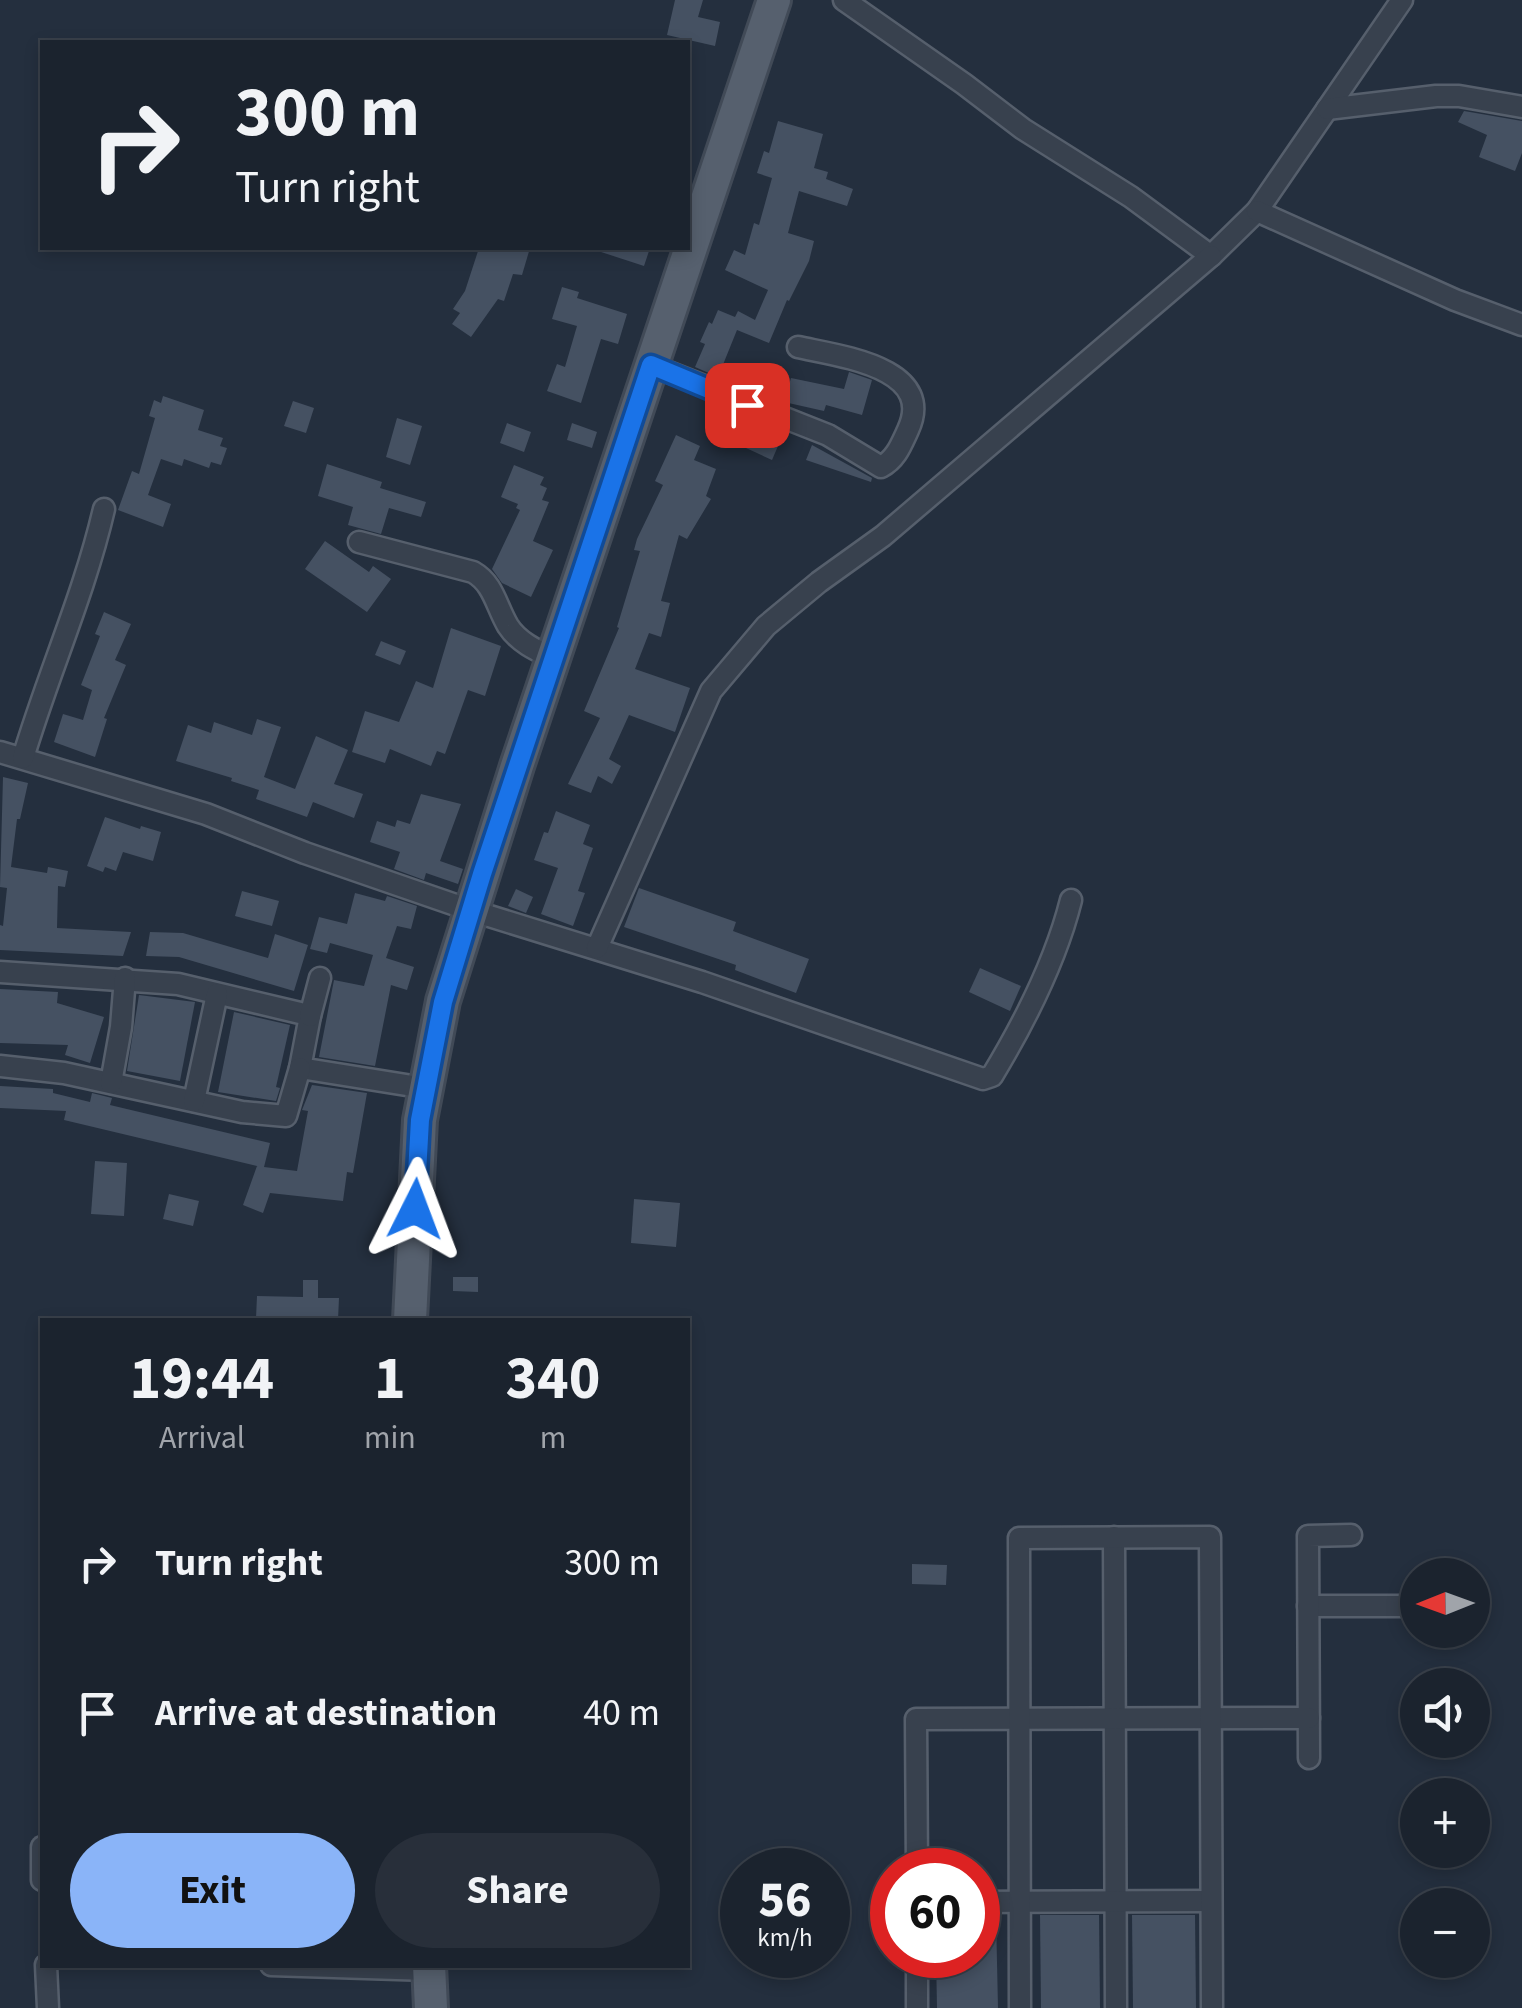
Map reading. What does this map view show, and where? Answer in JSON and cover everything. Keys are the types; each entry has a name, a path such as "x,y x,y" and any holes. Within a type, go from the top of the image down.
{"main road":[{"path":"690,249 774,0"},
{"path":"410,1318 418,1144 443,1002 470,910 690,250"},
{"path":"429,1968 431,2008"}],"street":[{"path":"844,0 1022,130 1131,198 1210,256"},
{"path":"597,948 711,691 766,626 882,536 1210,256 1257,211 1402,0"},
{"path":"1327,110 1436,96 1522,107"},
{"path":"1257,211 1455,300 1522,325"},
{"path":"651,365 828,435 881,467 890,462 914,417 913,402 903,384 871,364 798,347"},
{"path":"23,758 87,576 104,510"},
{"path":"360,542 482,577 509,628 526,646 555,659"},
{"path":"0,752 206,814 304,853 470,910 597,948 989,1079 1047,967 1071,900"},
{"path":"0,972 178,984 310,1016"},
{"path":"111,1082 124,978"},
{"path":"0,1066 64,1073 242,1112 286,1116 320,978"},
{"path":"194,1101 216,994"},
{"path":"300,1068 426,1088"},
{"path":"1309,1758 1308,1536 1350,1536"},
{"path":"1114,1537 1116,2008"},
{"path":"1020,2008 1019,1538 1210,1537 1212,2008"},
{"path":"1308,1606 1400,1606"},
{"path":"917,1848 916,1719 1309,1718"},
{"path":"1000,1902 1212,1901"},
{"path":"46,1968 48,2008"},
{"path":"917,1978 917,2008"}],"building":[{"path":"675,0 703,0 698,17 720,22 715,46 667,35"},
{"path":"1464,111 1522,121 1522,153 1515,171 1479,157 1487,135 1458,122"},
{"path":"778,121 823,134 814,168 828,172 826,179 853,189 847,206 799,191 788,233 814,241 809,261 769,343 737,330 718,377 695,367 709,322 712,324 718,310 735,317 738,311 755,320 768,290 725,270 734,250 745,255 754,223 759,225 772,178 757,173 764,151 769,153"},
{"path":"478,250 529,250 522,275 513,274 504,301 498,299 471,337 452,324 460,313 453,309 465,291"},
{"path":"598,250 649,250 644,266"},
{"path":"562,287 579,292 577,298 627,314 618,344 601,339 581,403 547,391 557,364 565,367 577,326 552,319"},
{"path":"849,372 872,380 862,415 826,405 824,411 784,402 791,378 844,389"},
{"path":"163,396 204,410 198,430 223,438 220,446 227,448 221,465 211,462 209,468 184,459 182,466 161,459 148,495 171,504 163,527 118,510 132,471 139,474 155,418 149,416 154,400 161,403"},
{"path":"293,401 314,408 306,433 284,426"},
{"path":"397,418 422,426 410,465 386,457"},
{"path":"757,422 784,432 772,460 746,448"},
{"path":"507,423 531,432 524,452 500,443"},
{"path":"572,423 597,432 592,448 567,440"},
{"path":"676,435 700,446 694,460 716,469 706,496 711,499 687,539 679,535 661,601 670,603 661,637 649,633 635,669 690,688 675,732 629,715 609,759 621,766 612,784 598,776 591,793 568,784 600,718 584,711 619,628 640,551 634,550 637,539 663,485 655,481"},
{"path":"812,445 872,478 871,482 806,460"},
{"path":"327,464 382,482 380,488 426,502 421,517 389,508 381,534 348,525 353,507 318,496"},
{"path":"514,465 544,477 540,485 547,488 542,500 549,502 533,541 553,550 531,597 502,583 492,569 520,510 516,508 518,504 501,497"},
{"path":"325,541 369,572 373,566 391,579 367,612 305,569"},
{"path":"104,612 131,624 115,660 126,665 104,718 107,719 95,757 54,742 63,714 83,720 92,690 81,685 100,636 95,634"},
{"path":"451,628 501,646 485,696 468,690 445,754 437,751 431,766 390,749 385,763 352,752 365,711 399,722 416,681 433,688"},
{"path":"381,641 406,651 400,665 375,655"},
{"path":"257,719 281,727 264,777 295,789 316,736 348,750 334,784 363,794 354,818 313,802 307,817 256,799 259,790 231,781 232,778 176,761 188,725 211,733 214,722 252,735"},
{"path":"3,777 28,783 17,819 11,867 47,873 48,867 68,871 65,887 58,886 57,928 131,932 123,956 0,950 7,888 0,887"},
{"path":"421,794 461,804 440,861 463,869 458,884 426,873 424,880 394,869 400,852 370,842 377,821 395,827 397,820 410,824"},
{"path":"556,811 590,825 583,844 593,848 578,891 585,893 573,926 541,914 558,868 534,860"},
{"path":"105,817 161,832 153,861 123,852 116,871 105,867 103,872 87,866"},
{"path":"639,888 736,922 733,931 809,959 796,993 735,970 736,965 624,927"},
{"path":"516,889 533,897 526,913 508,906"},
{"path":"242,891 279,901 272,926 235,916"},
{"path":"355,893 385,901 387,896 417,906 411,929 397,926 386,958 414,967 407,990 391,985 375,1066 319,1057 334,980 364,986 373,955 330,943 327,953 310,949 319,917 347,924"},
{"path":"150,932 183,933 268,958 275,934 308,945 294,991 179,957 146,956"},
{"path":"980,968 1021,986 1010,1011 969,992"},
{"path":"0,989 58,992 57,1003 104,1017 90,1063 65,1055 68,1045 0,1043"},
{"path":"139,995 195,1002 180,1081 127,1071"},
{"path":"234,1012 290,1025 276,1101 218,1092"},
{"path":"312,1085 367,1093 353,1173 347,1172 343,1201 270,1193 263,1213 243,1205 257,1166 64,1120 66,1111 0,1108 0,1086 53,1089 53,1093 90,1102 92,1093 112,1098 110,1105 270,1143 264,1167 297,1171 308,1111 302,1110"},
{"path":"95,1161 127,1163 124,1216 91,1214"},
{"path":"169,1194 199,1201 193,1226 163,1219"},
{"path":"634,1199 680,1203 676,1247 631,1243"},
{"path":"453,1277 478,1277 478,1292 453,1291"},
{"path":"303,1280 318,1280 318,1298 339,1298 338,1318 256,1318 257,1296 303,1297"},
{"path":"912,1564 947,1565 946,1585 912,1584"},
{"path":"1040,1915 1099,1915 1100,2008 1041,2008"},
{"path":"1132,1915 1195,1915 1196,2008 1133,2008"},
{"path":"936,1978 997,1978 998,2008 937,2008"}],"route":[{"path":"415,1209 420,1120 443,1002 651,365 747,405"}]}
